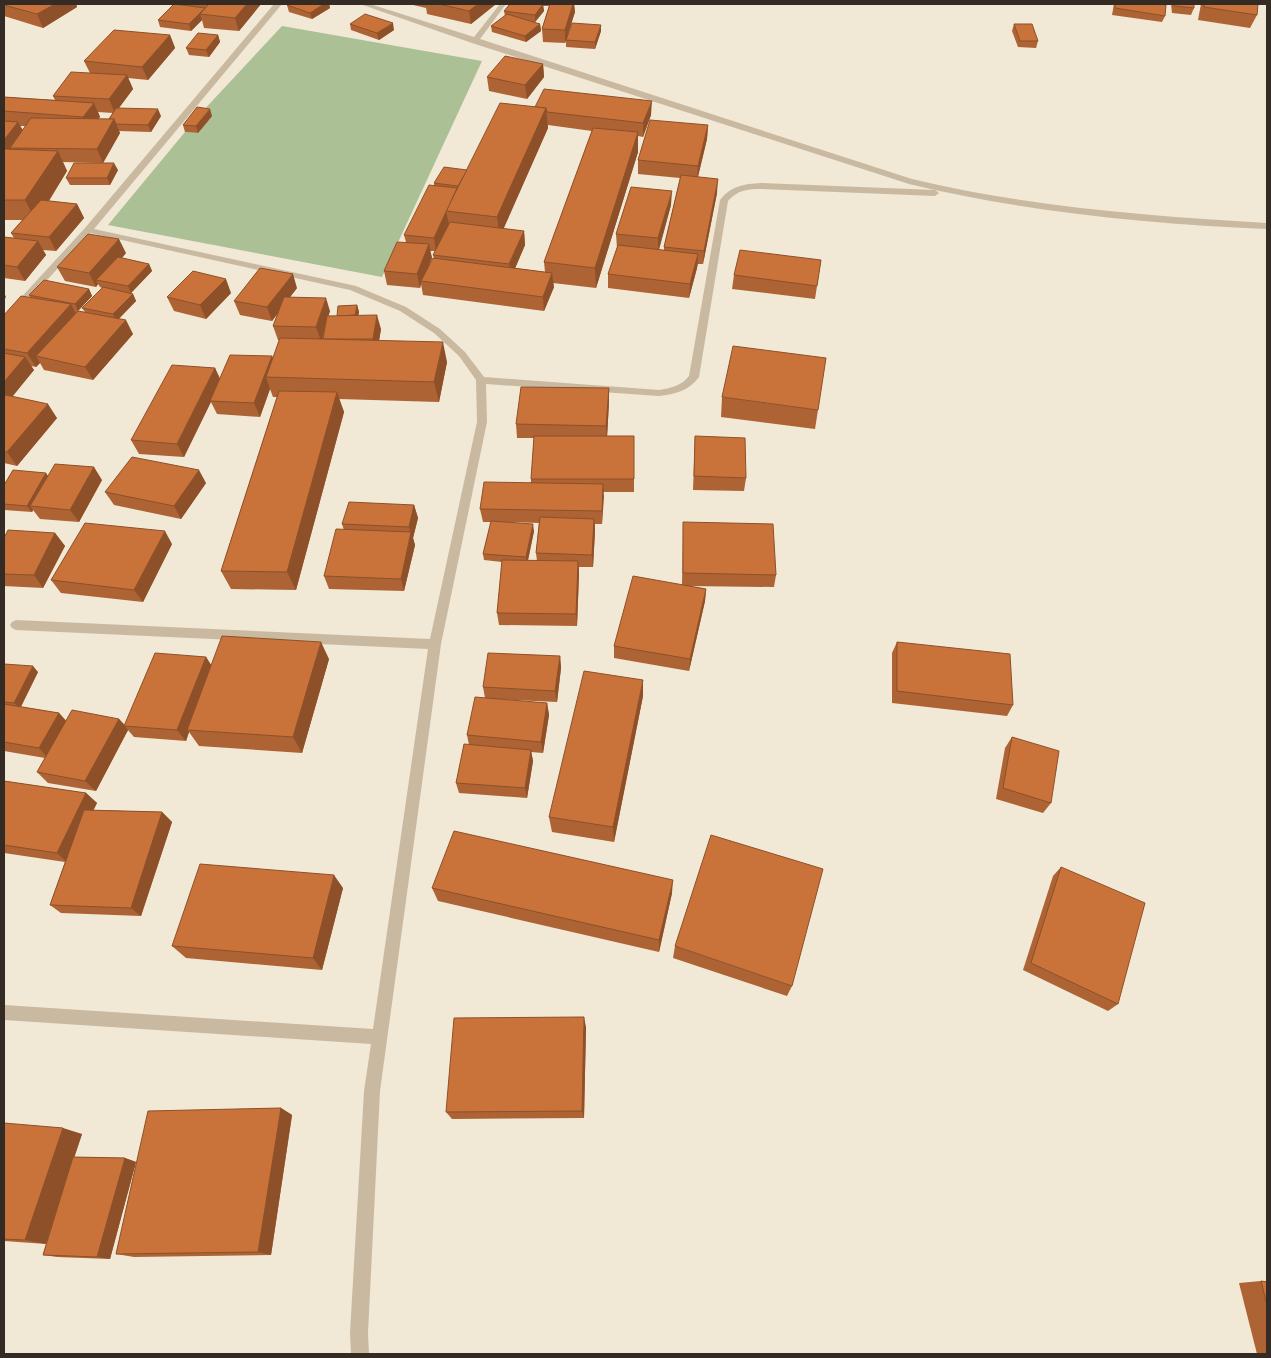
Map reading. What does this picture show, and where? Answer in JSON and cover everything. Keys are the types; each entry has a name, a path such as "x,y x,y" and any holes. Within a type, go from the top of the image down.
{"street":[{"path":"4,322 88,230 278,4"},
{"path":"364,4 475,42 909,181 956,193 1121,217 1267,226"},
{"path":"475,42 503,4"},
{"path":"481,380 659,393 681,389 689,385 694,378 699,356 724,200 736,188 760,186 873,192 956,193"},
{"path":"88,230 353,288 402,308 437,331 462,354 481,380 482,422 435,644 372,1091 359,1333 360,1354"},
{"path":"16,625 435,644"},
{"path":"4,1013 379,1037"}],"green space":[{"path":"282,26 482,61 382,277 108,225 185,132 198,133 200,114"}],"building":[{"path":"4,4 55,4 37,14"},
{"path":"174,4 205,8 189,24 158,20"},
{"path":"209,4 247,4 235,18 200,14"},
{"path":"324,4 310,13 287,5"},
{"path":"439,4 478,4 469,11"},
{"path":"510,4 543,4 535,15 504,11"},
{"path":"550,4 573,4 565,30 542,29"},
{"path":"1115,4 1166,5 1165,16 1115,8"},
{"path":"1174,4 1194,4 1194,8 1174,6"},
{"path":"1204,4 1258,4 1257,15 1204,7"},
{"path":"365,14 393,23 377,33 350,24"},
{"path":"507,14 540,24 525,36 491,26"},
{"path":"572,23 601,25 595,42 566,40"},
{"path":"1014,24 1032,24 1038,41 1020,41"},
{"path":"114,30 170,35 142,67 84,61"},
{"path":"198,33 218,35 206,50 186,48"},
{"path":"505,56 543,64 525,85 487,77"},
{"path":"71,72 127,75 109,99 53,96"},
{"path":"544,89 652,101 643,123 547,112 546,108 535,107"},
{"path":"4,97 94,103 83,117 4,111"},
{"path":"500,103 546,108 497,217 446,211"},
{"path":"197,107 210,109 196,126 183,125"},
{"path":"116,108 158,109 148,125 116,124 114,119 109,119"},
{"path":"31,118 114,119 97,149 10,148"},
{"path":"650,120 708,125 698,166 638,160"},
{"path":"4,121 18,122 4,140"},
{"path":"593,128 638,132 595,268 544,262"},
{"path":"4,149 58,151 25,200 4,200"},
{"path":"74,163 114,163 107,178 66,178"},
{"path":"444,167 467,170 458,186 434,183"},
{"path":"681,175 718,179 704,251 664,247"},
{"path":"429,185 457,188 434,238 404,235"},
{"path":"631,187 672,191 658,238 616,234"},
{"path":"41,200 77,204 49,237 11,233"},
{"path":"450,222 524,231 509,264 433,255"},
{"path":"88,234 119,239 89,273 57,267"},
{"path":"4,237 38,241 17,267 4,265"},
{"path":"397,242 429,244 417,274 384,271"},
{"path":"618,245 698,254 690,284 608,274"},
{"path":"740,250 821,260 817,286 734,275"},
{"path":"118,257 149,264 128,286 96,280"},
{"path":"433,258 552,273 543,297 421,281"},
{"path":"260,268 293,274 267,307 234,301"},
{"path":"193,271 226,279 200,305 167,297"},
{"path":"44,280 89,289 75,304 29,295"},
{"path":"103,287 133,294 113,314 82,308"},
{"path":"21,296 71,304 27,353 4,349 4,315"},
{"path":"284,297 326,298 316,327 273,326"},
{"path":"357,305 355,315 337,316 338,306"},
{"path":"78,311 126,320 85,367 36,356"},
{"path":"377,315 373,339 323,339 327,316"},
{"path":"280,338 443,342 434,382 266,377"},
{"path":"733,346 826,358 818,410 722,397"},
{"path":"4,353 25,357 4,382"},
{"path":"230,355 272,356 254,403 210,401"},
{"path":"172,365 215,368 177,444 131,440"},
{"path":"521,387 609,388 606,426 516,424"},
{"path":"279,391 337,392 287,572 221,571"},
{"path":"6,395 48,404 7,452 4,452 4,397"},
{"path":"534,436 634,436 634,479 531,479"},
{"path":"695,436 745,438 746,478 694,476"},
{"path":"132,457 199,470 174,506 105,492"},
{"path":"55,464 94,467 70,510 30,506"},
{"path":"13,470 46,473 27,506 4,504 4,485"},
{"path":"484,482 603,484 602,511 480,509"},
{"path":"349,502 414,505 409,527 342,524"},
{"path":"540,517 594,519 592,555 536,553"},
{"path":"491,521 533,524 526,557 483,554"},
{"path":"683,522 773,524 776,575 683,573"},
{"path":"85,523 165,531 134,590 51,580"},
{"path":"336,529 411,532 401,579 324,576"},
{"path":"8,530 55,533 34,575 4,574 4,538"},
{"path":"502,560 578,561 576,614 497,613"},
{"path":"633,576 706,589 690,659 614,646"},
{"path":"222,636 321,642 293,737 187,730"},
{"path":"897,642 1010,654 1013,705 897,691"},
{"path":"155,653 206,657 177,730 124,726"},
{"path":"488,653 560,656 555,691 483,687"},
{"path":"4,664 33,666 14,703 4,702"},
{"path":"584,671 643,680 613,827 549,817"},
{"path":"475,697 547,703 541,742 467,735"},
{"path":"4,704 59,713 39,748 4,742"},
{"path":"72,710 119,719 85,781 37,772"},
{"path":"1012,737 1059,751 1051,803 1003,788"},
{"path":"464,744 531,750 525,788 456,783"},
{"path":"4,781 86,793 57,853 4,845"},
{"path":"84,810 162,812 131,908 50,905"},
{"path":"454,831 673,880 659,940 432,888"},
{"path":"711,835 823,869 792,986 675,946"},
{"path":"200,864 334,875 313,958 172,946"},
{"path":"1061,867 1145,903 1118,1004 1031,963"},
{"path":"584,1017 582,1111 446,1112 454,1018"},
{"path":"281,1108 258,1252 116,1254 148,1111"},
{"path":"4,1123 63,1128 25,1240 4,1239"},
{"path":"73,1157 125,1158 97,1257 43,1255"},
{"path":"1261,1281 1267,1282 1267,1305"}]}
